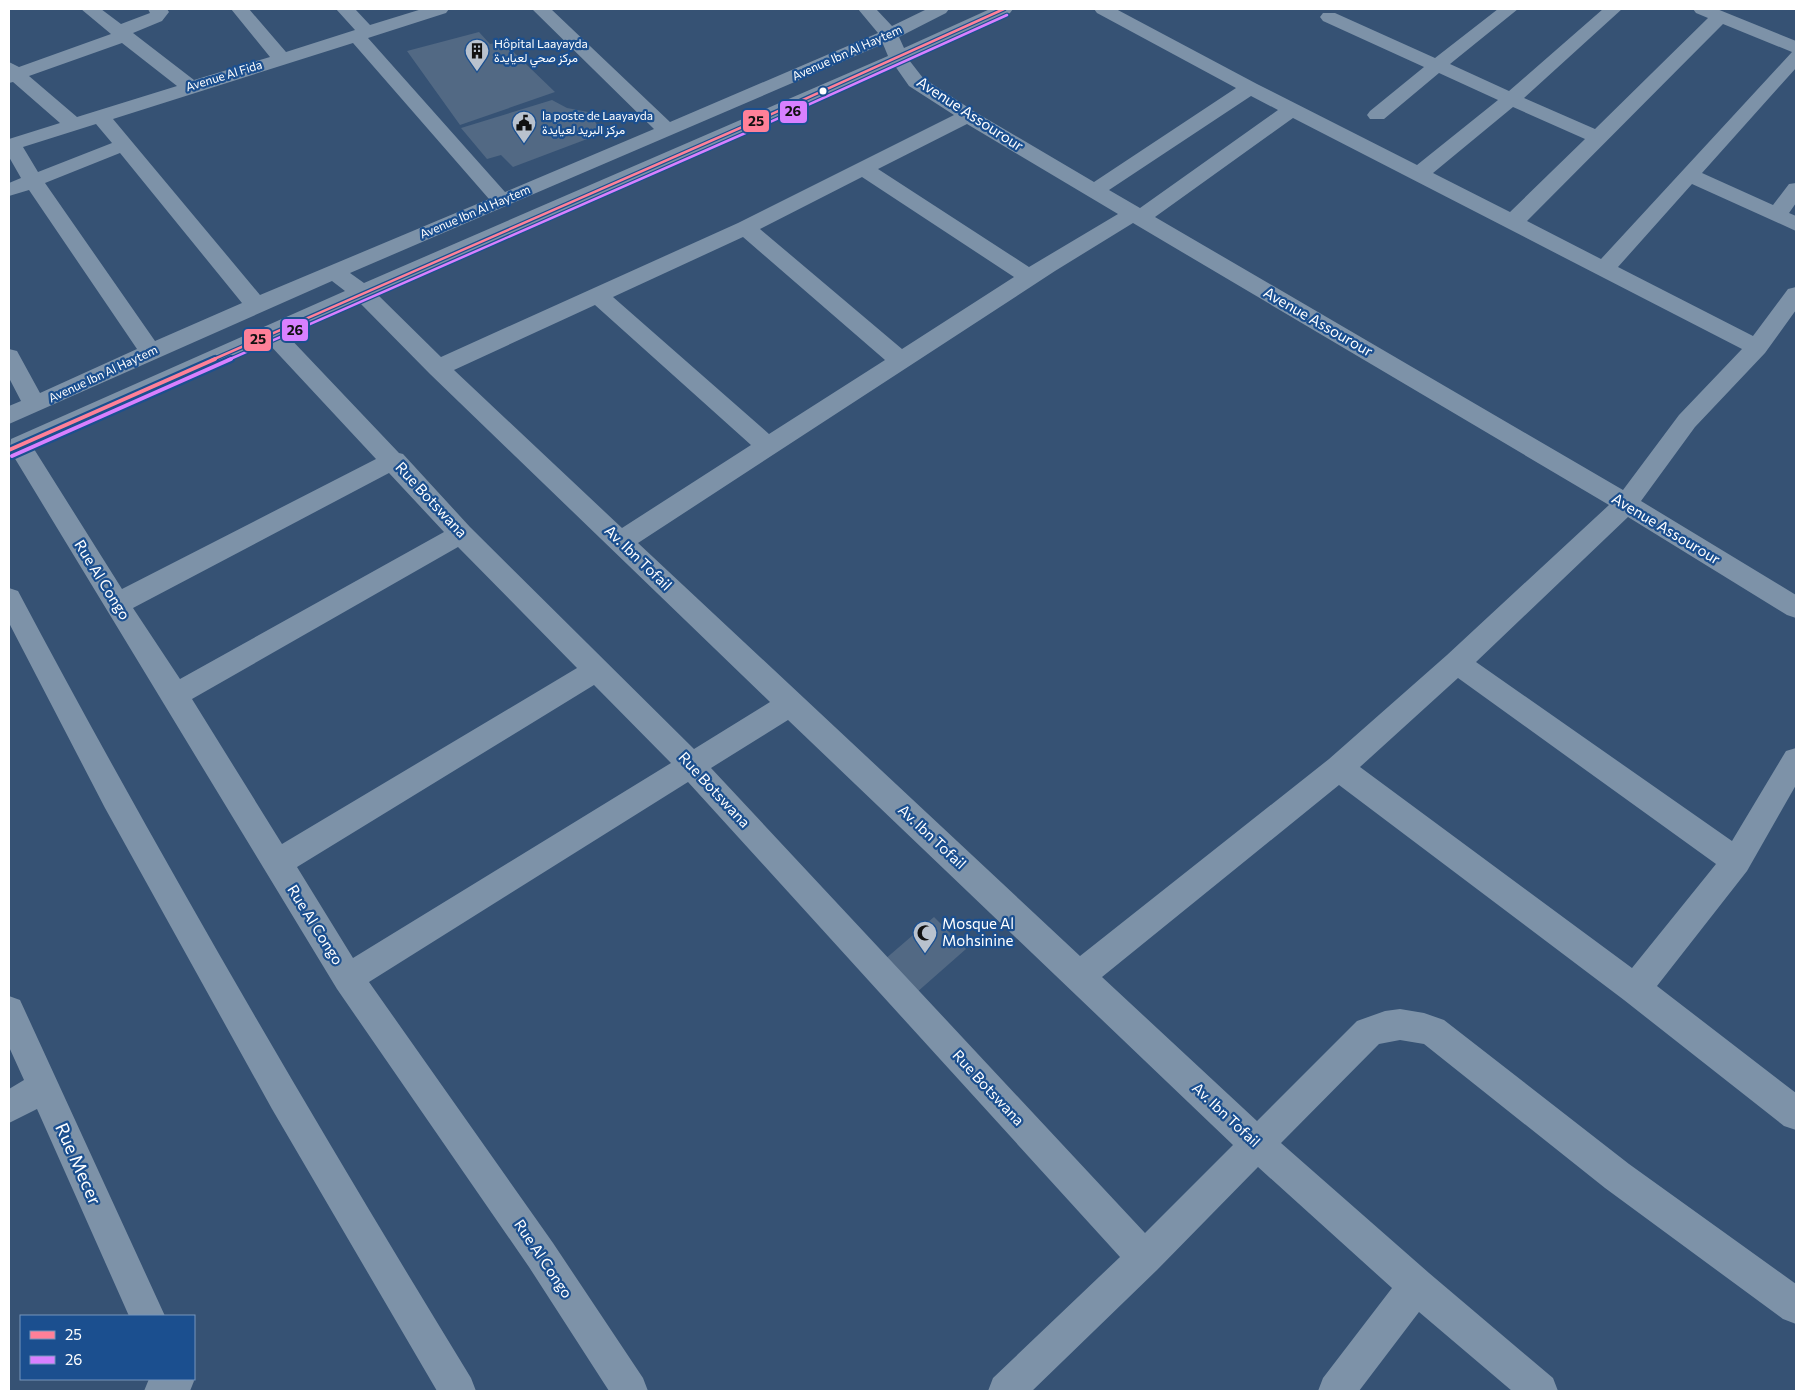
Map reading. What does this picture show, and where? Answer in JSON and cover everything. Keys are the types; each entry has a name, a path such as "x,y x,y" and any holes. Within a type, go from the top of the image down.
{"street":[{"path":"90,9 189,86"},
{"path":"11,73 123,33 156,17 160,12 157,9"},
{"path":"240,9 281,58"},
{"path":"345,9 361,34 502,201"},
{"name":"Avenue Al Fida","path":"10,145 101,117 189,86 440,9"},
{"path":"541,9 668,131"},
{"name":"Avenue Assourour","path":"867,9 889,36 898,58 916,82 968,116 1626,504 1796,608"},
{"name":"Avenue Ibn Al Haytem","path":"9,416 256,305 889,36 940,9"},
{"name":"Avenue Ibn Al Haytem","path":"14,447 271,332 364,293 898,58 1004,9"},
{"path":"1103,9 1250,88 1757,347"},
{"path":"1377,116 1436,65 1509,9"},
{"path":"1419,174 1512,98 1613,9"},
{"path":"1513,222 1598,138 1711,12 1796,48"},
{"path":"1329,17 1598,138"},
{"path":"1604,269 1796,57"},
{"path":"11,73 74,125"},
{"path":"1094,191 1250,88"},
{"path":"621,540 769,447 900,360 1030,278 1136,216 1292,109"},
{"path":"438,368 745,228 968,116"},
{"path":"101,117 256,305"},
{"path":"10,145 151,352"},
{"path":"9,190 124,145"},
{"path":"863,169 1030,278"},
{"path":"1690,175 1796,224"},
{"path":"1777,215 1796,189"},
{"path":"745,228 900,360"},
{"name":"Av. Ibn Tofail","path":"334,272 364,293 438,368 621,540 790,704 1257,1144 1416,1286 1540,1391"},
{"path":"1078,976 1339,768 1457,663 1626,504 1688,421 1757,347 1796,294"},
{"path":"598,296 769,447"},
{"name":"Rue Botswana","path":"271,332 394,460 461,534 690,764 1145,1258"},
{"path":"9,357 35,405"},
{"name":"Rue Al Congo","path":"14,447 175,695 348,978 541,1255 630,1391"},
{"path":"116,604 394,460"},
{"path":"175,695 461,534"},
{"path":"9,598 72,722 249,1036 384,1269 458,1391"},
{"path":"1457,663 1736,861"},
{"path":"277,863 597,669"},
{"path":"348,978 690,764 790,704"},
{"path":"1635,989 1736,861 1796,760"},
{"path":"1339,768 1635,989 1796,1114"},
{"name":"Rue Mecer","path":"9,1012 147,1315"},
{"path":"1006,1391 1145,1258 1368,1032 1385,1025 1407,1023 1433,1031 1617,1176 1796,1306"},
{"path":"9,1107 44,1087"},
{"path":"1336,1391 1416,1286"}],"building":[{"name":"Hôpital Laayayda مركز صحي لعيايدة","path":"479,32 490,44 503,42 555,92 460,125 407,51"},
{"name":"la poste de Laayayda مركز البريد لعيايدة","path":"552,100 567,108 588,112 603,133 513,167 501,155 487,159 461,128"},
{"name":"Mosque Al Mohsinine","path":"934,917 966,949 916,993 884,960"}],"transit line":[{"name":"25","path":"9,450 632,176 1004,9"},
{"name":"26","path":"12,456 759,127 1007,15"}],"place":[{"name":"Hôpital Laayayda مركز صحي لعيايدة","path":"477,72"},
{"name":"la poste de Laayayda مركز البريد لعيايدة","path":"524,144"},
{"name":"Mosque Al Mohsinine","path":"925,954"}]}
